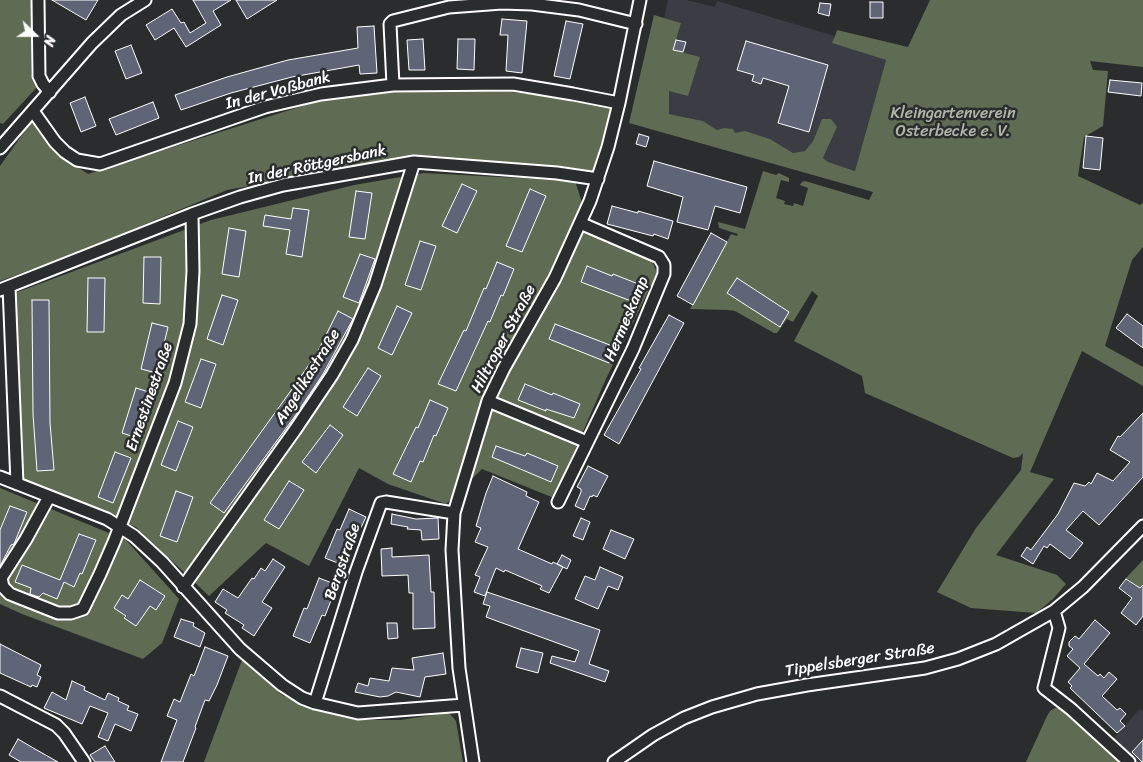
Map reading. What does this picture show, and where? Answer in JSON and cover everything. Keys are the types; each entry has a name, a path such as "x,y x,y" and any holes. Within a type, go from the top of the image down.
{"street":[{"path":"38,0 38,76 50,92"},
{"path":"0,148 92,43 121,15 145,0"},
{"name":"Hiltroper Straße","path":"473,762 459,668 452,550 454,513 488,402 504,368 555,278 598,179 619,103 640,0"},
{"path":"393,84 390,24 393,21 449,7 502,3 532,4 579,10 636,24"},
{"name":"In der Voßbank","path":"33,111 64,152 77,160 100,164 265,107 321,94 393,84 513,84 619,103"},
{"name":"In der Röttgersbank","path":"4,288 192,214 240,197 283,185 414,162 557,173 598,179"},
{"name":"Angelikastraße","path":"184,587 253,486 295,430 332,375 352,340 375,285 414,162"},
{"name":"Ernestinestraße","path":"120,526 175,383 184,353 190,324 192,294 192,214"},
{"name":"Hermeskamp","path":"558,502 634,349 664,274 664,265 659,258 580,223"},
{"path":"4,288 17,484"},
{"path":"488,402 587,442"},
{"path":"0,477 120,526 149,548 240,649 263,670 302,698 358,713 464,705"},
{"path":"48,497 26,538 1,578 3,587 10,594 58,613 72,613 83,609 120,526"},
{"name":"Bergstraße","path":"315,703 356,572 381,503 386,502 454,513"},
{"name":"Tippelsberger Straße","path":"614,762 653,735 684,718 712,707 757,694 925,668 958,659 996,644 1054,611 1083,588 1143,526"},
{"path":"1054,611 1059,628 1044,688 1071,709 1130,762"},
{"path":"0,696 56,725 64,732 84,762"}],"shaded area":[{"path":"668,0 687,0 715,7 717,1 835,36 833,43 886,60 855,171 828,162 823,158 837,127 822,119 813,141 805,151 793,153 770,139 734,133 724,128 717,130 703,121 669,114 669,91 662,89 681,23 664,18"},
{"path":"1140,709 1143,711 1143,762 1135,762 1112,740"}],"green space":[{"path":"0,0 32,0 31,74 39,85 3,124 0,123"},
{"name":"Kleingartenverein Osterbecke e. V.","path":"930,0 1143,0 1143,67 1090,61 1093,70 1108,71 1103,126 1084,137 1078,176 1140,205 1143,203 1143,247 1132,260 1105,346 1143,367 1143,386 1082,351 1030,472 1054,479 996,555 1057,575 1066,584 1053,599 1036,613 971,608 937,592 976,528 1021,470 1023,453 1019,457 1013,458 865,393 862,376 794,341 818,296 812,291 793,322 787,319 777,333 735,311 690,309 731,234 737,236 738,234 719,228 718,222 745,229 763,171 776,175 779,173 789,178 789,182 781,180 776,198 785,201 784,204 793,206 794,203 803,206 808,188 800,185 805,181 869,200 873,192 629,123 654,15 681,23 673,50 700,57 688,96 669,91 669,114 703,121 717,130 724,128 733,129 735,133 745,131 770,139 793,153 805,151 813,141 822,119 831,119 837,127 823,158 828,162 855,171 886,60 832,43 837,30 908,47"},
{"path":"397,89 512,92 613,103 595,172 416,156 227,190 69,256 0,281 0,166 32,121 56,153 88,174 321,100"},
{"path":"424,173 575,181 593,236 652,261 657,273 605,381 554,498 482,469 446,504 388,484 359,468 309,566 266,543 209,596 136,527 23,479 15,293 211,220 354,185"},
{"path":"0,488 126,540 179,599 162,643 143,659 0,604"},
{"path":"1143,560 1143,590 1126,578"},
{"path":"242,660 282,695 319,711 356,720 400,720 450,714 456,721 463,762 204,762"},
{"path":"1055,708 1061,708 1068,712 1123,762 1026,762 1047,716"}],"building":[{"path":"52,0 98,0 86,20"},
{"path":"193,0 231,0 213,11 221,25 186,47 174,28 155,40 146,25 172,9 181,23 184,22 190,33 206,23"},
{"path":"236,0 277,0 247,19"},
{"path":"870,2 883,2 883,18 870,18"},
{"path":"820,3 831,4 829,16 818,13"},
{"path":"502,19 527,21 522,73 506,71 508,35 500,35"},
{"path":"566,21 583,24 570,79 554,76"},
{"path":"374,26 377,73 360,74 359,65 292,77 231,93 181,110 175,95 227,77 288,60 358,48 357,27"},
{"path":"423,39 425,70 409,70 407,40"},
{"path":"458,39 475,39 474,70 457,69"},
{"path":"676,40 686,42 683,52 673,50"},
{"path":"746,41 828,65 809,132 778,123 789,86 763,78 761,84 752,81 754,75 737,70"},
{"path":"131,45 142,73 126,79 115,51"},
{"path":"1110,80 1142,83 1141,96 1108,92"},
{"path":"85,97 96,126 81,132 70,103"},
{"path":"153,102 159,118 116,135 109,119"},
{"path":"639,134 649,137 646,147 636,144"},
{"path":"1086,136 1103,138 1100,170 1083,168"},
{"path":"654,161 747,187 740,213 715,206 708,230 677,222 683,197 647,186"},
{"path":"462,184 477,191 457,233 442,226"},
{"path":"530,189 546,196 522,252 506,246"},
{"path":"356,191 372,193 365,239 349,237"},
{"path":"612,206 673,221 668,239 654,234 653,236 607,224"},
{"path":"293,208 309,210 302,257 286,254 290,230 263,226 265,215 291,219"},
{"path":"229,228 246,231 239,277 222,274"},
{"path":"711,233 727,242 693,305 677,296"},
{"path":"420,241 436,246 421,290 405,285"},
{"path":"360,254 375,259 359,303 343,297"},
{"path":"144,257 161,257 160,304 143,303"},
{"path":"497,262 514,269 503,296 501,295 490,322 488,321 456,391 438,384 464,330 466,331"},
{"path":"587,266 646,287 639,304 581,282"},
{"path":"88,278 105,278 104,332 87,332"},
{"path":"737,278 789,312 780,327 727,293"},
{"path":"222,295 238,300 223,345 207,339"},
{"path":"32,300 49,300 50,423 54,470 37,471 33,414"},
{"path":"397,306 412,313 392,355 378,348"},
{"path":"338,311 353,319 323,374 295,416 224,513 210,503 317,353"},
{"path":"1127,314 1143,326 1143,348 1116,328"},
{"path":"669,315 684,323 619,444 604,435"},
{"path":"152,323 168,327 157,373 141,369"},
{"path":"555,324 615,347 609,363 549,339"},
{"path":"201,359 216,364 201,408 185,402"},
{"path":"368,368 381,376 357,416 343,407"},
{"path":"525,384 580,404 574,418 546,409 546,411 518,400"},
{"path":"136,388 152,393 138,438 122,433"},
{"path":"430,400 448,408 423,462 420,461 411,482 393,474 416,427 418,428"},
{"path":"1143,413 1143,477 1099,525 1083,511 1066,530 1083,543 1070,559 1050,544 1047,548 1044,546 1033,564 1021,556 1027,547 1031,550 1058,514 1074,483 1085,486 1089,482 1091,484 1097,473 1113,481 1130,462 1110,450 1118,436 1120,437"},
{"path":"178,421 193,427 176,471 161,465"},
{"path":"330,425 343,435 316,473 302,462"},
{"path":"496,446 525,456 527,453 558,466 551,482 492,457"},
{"path":"115,452 131,458 113,503 98,497"},
{"path":"588,466 608,476 597,497 590,496 584,510 575,506 581,492 581,489 577,487"},
{"path":"493,476 527,492 526,496 539,502 518,549 563,567 549,593 540,589 542,586 496,568 485,596 474,592 480,577 475,575 488,547 475,542 481,528 476,526"},
{"path":"289,481 304,490 279,529 264,520"},
{"path":"176,491 193,497 177,542 160,536"},
{"path":"10,506 27,512 14,544 11,545 0,566 0,530"},
{"path":"349,509 366,517 343,565 325,558 337,529 340,530"},
{"path":"392,514 416,519 438,518 439,539 422,540 421,530 407,529 408,527 391,524"},
{"path":"581,518 590,522 583,540 573,536"},
{"path":"611,530 634,539 625,559 603,549"},
{"path":"79,534 96,540 82,574 80,573 74,587 64,582 57,599 43,593 39,597 30,594 31,588 15,582 22,565 60,580"},
{"path":"392,548 392,557 429,555 431,592 434,592 435,628 413,629 413,593 409,593 408,575 382,576 381,549"},
{"path":"562,555 571,560 567,569 557,564"},
{"path":"273,559 285,567 262,602 272,608 254,636 242,628 244,625 225,613 227,610 215,602 223,589 238,598 252,578 254,579 261,568 265,571"},
{"path":"600,567 623,577 618,590 608,586 598,609 575,599 585,576 595,580"},
{"path":"319,578 337,585 325,616 322,615 310,643 293,636 304,608 307,609"},
{"path":"1126,579 1140,588 1143,585 1143,616 1136,625 1121,613 1132,598 1119,588"},
{"path":"140,580 165,596 156,610 150,606 136,626 114,608 122,595 128,599"},
{"path":"487,592 600,630 589,664 609,671 605,682 550,663 552,656 575,662 579,651 486,617 490,606 483,604"},
{"path":"181,619 194,623 193,626 205,633 200,647 174,637"},
{"path":"1095,620 1110,633 1084,664 1098,676 1100,674 1104,678 1109,672 1117,679 1102,696 1117,710 1120,708 1126,714 1120,721 1125,726 1117,733 1070,688 1072,686 1068,682 1080,668 1067,656 1073,649 1069,646 1069,642 1075,636 1079,639"},
{"path":"387,623 397,623 398,638 388,639"},
{"path":"0,644 41,665 37,675 41,677 37,687 32,685 31,687 0,673"},
{"path":"205,647 228,656 217,685 209,701 205,700 183,762 161,762 177,720 167,716 174,699 180,702 191,674 194,676"},
{"path":"521,648 543,653 538,673 516,667"},
{"path":"443,653 446,674 425,677 420,697 396,692 380,697 355,692 358,683 368,686 370,678 389,681 392,668 414,670 412,658"},
{"path":"72,681 85,687 84,690 105,700 108,693 119,698 118,701 129,706 127,710 138,714 131,731 115,724 108,741 98,737 108,713 90,706 82,724 44,708 52,692 66,700"},
{"path":"18,739 58,762 21,762 9,755"},
{"path":"1143,740 1143,762 1142,762 1132,752"},
{"path":"105,746 115,762 95,762 90,755"}]}
